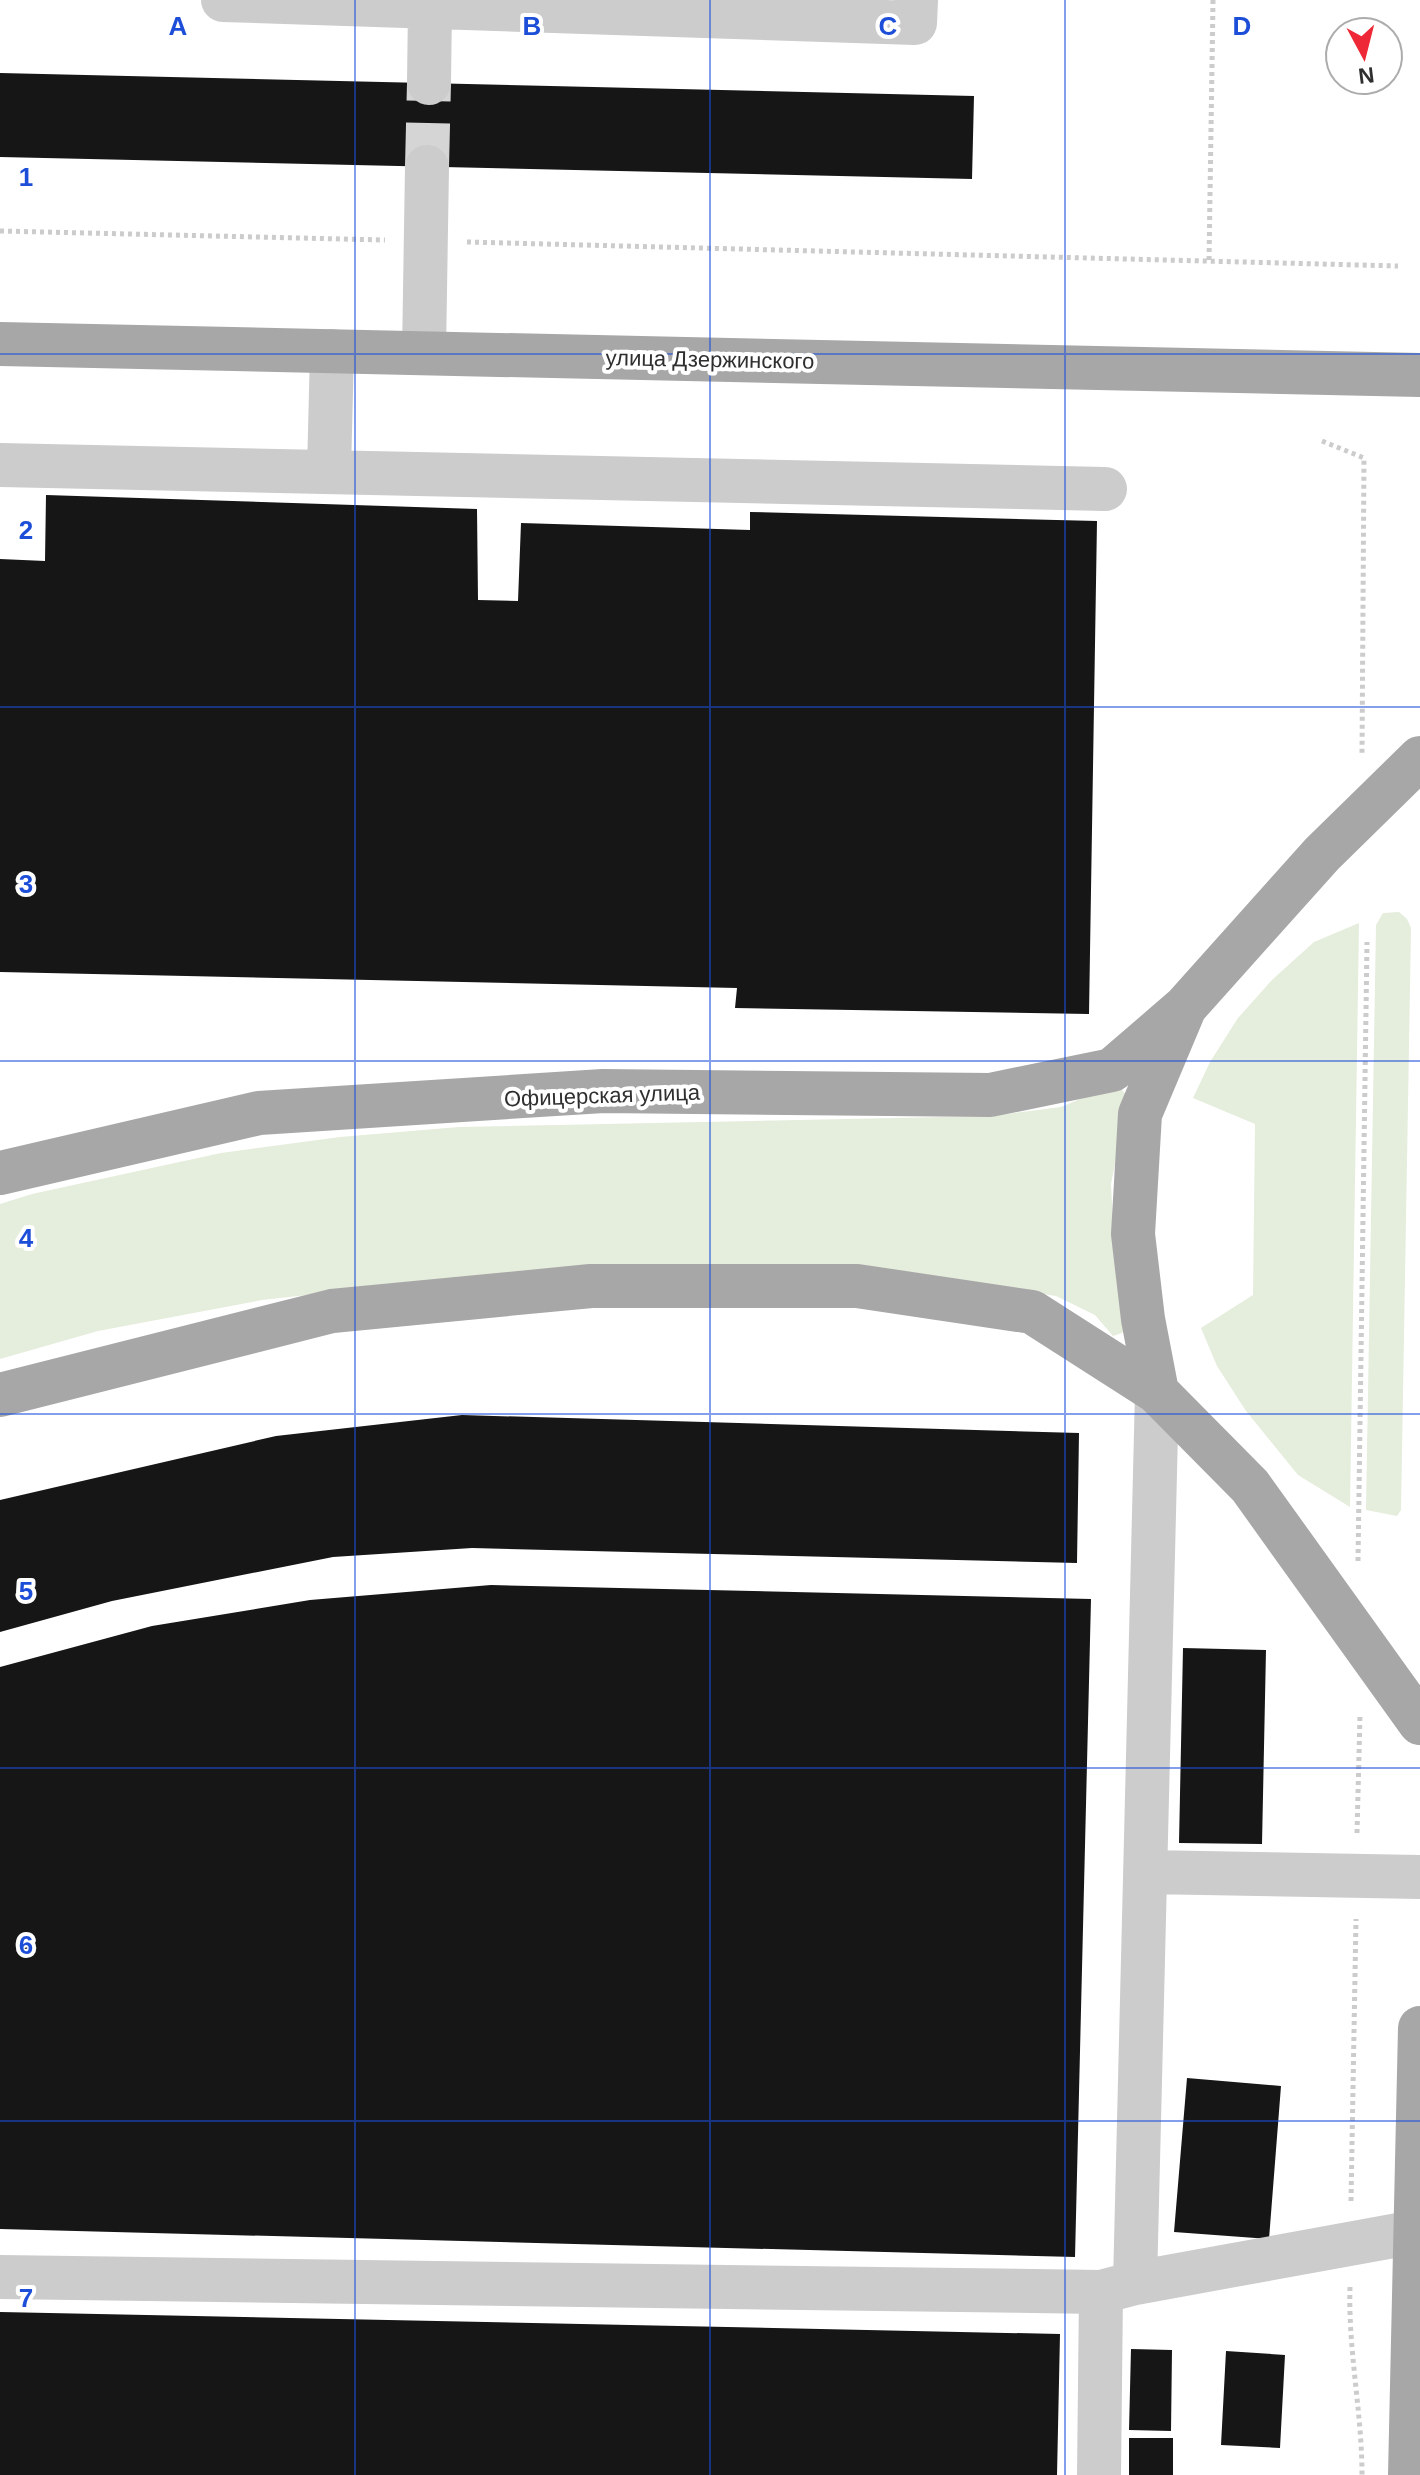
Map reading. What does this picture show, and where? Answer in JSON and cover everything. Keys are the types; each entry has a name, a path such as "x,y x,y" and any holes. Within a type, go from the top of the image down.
{"main road":[{"name":"улица Дзержинского","path":"0,344 1420,375"},
{"path":"1157,1392 1143,1319 1133,1234 1140,1114 1185,1007 1322,854 1420,758"},
{"name":"Офицерская улица","path":"0,1173 259,1113 603,1091 990,1095 1112,1070 1185,1007"},
{"path":"0,1395 332,1311 591,1286 857,1286 1032,1312 1157,1392 1250,1486 1420,1723"},
{"path":"1410,2475 1420,2028"}],"lane":[{"path":"223,0 915,23 916,0"},
{"path":"429,83 430,6"},
{"path":"424,353 427,167"},
{"path":"329,471 332,351"},
{"path":"0,465 1105,489"},
{"path":"1099,2475 1118,2288 1147,1872 1157,1392"},
{"path":"1147,1872 1420,1877"},
{"path":"0,2277 1118,2288 1415,2232"}],"path":[{"path":"1209,260 1213,0"},
{"path":"0,231 1398,266"},
{"path":"1322,441 1364,458 1362,759"}],"green space":[{"path":"1399,912 1411,928 1401,1510 1397,1516 1366,1510 1376,925 1383,913"},
{"path":"1359,923 1350,1507 1298,1475 1246,1411 1217,1366 1201,1328 1253,1295 1255,1124 1193,1098 1210,1062 1238,1018 1273,979 1314,942"},
{"path":"1109,1087 1122,1090 1128,1097 1111,1184 1114,1245 1126,1326 1122,1333 1113,1336 1095,1315 1056,1296 995,1286 433,1281 262,1300 98,1331 0,1359 0,1204 32,1194 221,1153 340,1137 459,1127 992,1116 1061,1107"}],"building":[{"path":"0,73 974,96 972,179 0,157"},
{"path":"46,495 477,509 478,600 518,601 521,523 750,530 750,512 1097,521 1089,1014 735,1008 737,988 0,972 0,559 45,561"},
{"path":"462,1415 1079,1433 1077,1563 472,1548 333,1557 112,1601 0,1632 0,1500 276,1436"},
{"path":"491,1585 1091,1599 1075,2257 0,2229 0,1667 152,1626 310,1600"},
{"path":"1183,1648 1266,1650 1262,1844 1179,1843"},
{"path":"1187,2078 1281,2086 1269,2239 1174,2232"},
{"path":"0,2312 1060,2334 1057,2475 0,2475"},
{"path":"1131,2349 1172,2350 1171,2431 1129,2430"},
{"path":"1226,2351 1285,2355 1280,2448 1221,2445"},
{"path":"1129,2438 1173,2438 1173,2475 1129,2475"}],"tunnel":[{"path":"427,167 429,83"}]}
